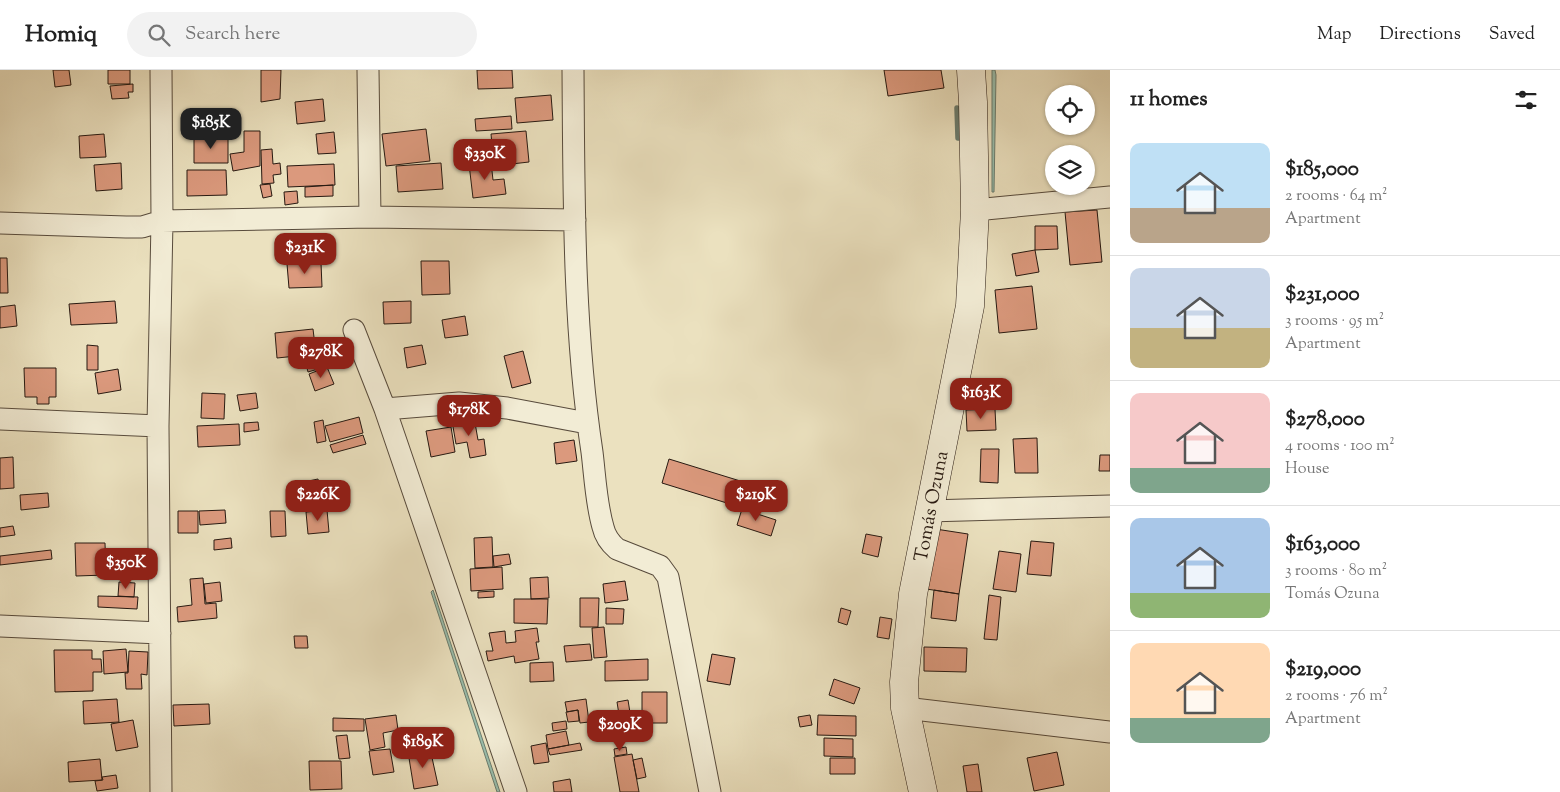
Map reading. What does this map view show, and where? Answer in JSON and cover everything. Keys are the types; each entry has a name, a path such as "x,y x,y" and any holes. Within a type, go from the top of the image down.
{"street":[{"path":"161,70 162,221 158,426 161,792"},
{"path":"368,70 370,217"},
{"path":"573,70 575,220 580,350 587,423 603,527 617,549 660,566 668,577 710,792"},
{"name":"Tomás Ozuna","path":"923,792 905,708 904,682 913,594 970,306 975,210 971,70"},
{"path":"975,210 1110,197"},
{"path":"0,223 126,227 142,226 162,221 370,217 575,220"},
{"path":"354,330 385,410 516,792"},
{"path":"385,410 458,403 507,408 587,423"},
{"path":"0,419 158,426"},
{"path":"928,511 1110,506"},
{"path":"0,626 160,632"},
{"path":"905,708 1110,732"}],"shaded area":[{"path":"992,70 995,70 996,75 994,192 992,192"},
{"path":"433,590 500,792 497,792 431,592"}],"building":[{"path":"53,70 69,70 71,85 55,87"},
{"path":"108,70 130,70 130,84 108,84"},
{"path":"261,70 281,70 280,99 261,102"},
{"path":"477,70 512,70 513,88 478,89"},
{"path":"884,70 941,70 944,88 888,96"},
{"path":"133,84 133,92 128,92 129,98 112,99 110,86"},
{"path":"551,95 553,120 517,123 515,98"},
{"path":"323,99 325,121 297,124 295,102"},
{"path":"511,116 512,129 476,131 475,119"},
{"path":"426,129 430,161 386,166 382,134"},
{"path":"244,131 260,131 260,166 233,171 230,154 244,152"},
{"path":"526,131 529,162 494,166 491,134"},
{"path":"334,132 336,153 318,154 316,134"},
{"path":"104,134 106,157 80,158 79,136"},
{"path":"194,137 228,138 228,163 194,163"},
{"path":"272,149 273,164 280,163 281,174 273,175 274,183 262,184 261,150"},
{"path":"491,162 493,180 504,179 506,194 473,198 469,164"},
{"path":"121,163 122,189 96,191 94,165"},
{"path":"441,163 443,189 398,192 396,166"},
{"path":"334,164 335,185 288,187 287,166"},
{"path":"187,170 226,170 227,195 187,196"},
{"path":"270,184 272,196 263,198 260,185"},
{"path":"333,185 333,196 305,197 305,187"},
{"path":"297,191 298,203 285,205 284,192"},
{"path":"1097,210 1102,262 1070,265 1065,212"},
{"path":"1035,226 1057,226 1058,249 1035,250"},
{"path":"1035,250 1039,272 1016,276 1012,254"},
{"path":"0,258 7,258 8,293 0,293"},
{"path":"421,261 449,261 450,294 422,295"},
{"path":"321,263 322,287 289,288 287,264"},
{"path":"1032,286 1037,329 999,333 995,290"},
{"path":"115,301 117,323 71,325 69,304"},
{"path":"411,301 411,323 384,324 383,302"},
{"path":"15,305 17,326 0,328 0,307"},
{"path":"465,316 468,335 445,338 442,320"},
{"path":"313,329 316,354 277,358 275,333"},
{"path":"87,345 98,346 98,370 87,370"},
{"path":"422,345 426,364 407,368 404,348"},
{"path":"523,351 531,383 512,388 504,356"},
{"path":"335,355 338,363 308,372 306,364"},
{"path":"327,367 334,384 315,391 309,374"},
{"path":"24,368 56,368 56,397 49,397 49,404 37,404 37,397 25,397"},
{"path":"118,369 121,390 98,394 95,373"},
{"path":"202,393 225,394 224,419 201,418"},
{"path":"256,393 258,408 240,411 237,395"},
{"path":"995,409 996,430 967,431 966,410"},
{"path":"359,417 363,433 330,442 325,426"},
{"path":"474,417 478,440 484,439 486,455 470,458 467,442 456,444 452,421"},
{"path":"323,420 326,441 317,443 314,422"},
{"path":"258,422 259,430 244,432 244,423"},
{"path":"239,424 240,445 198,447 197,426"},
{"path":"451,427 455,452 431,457 426,431"},
{"path":"363,435 366,444 333,453 330,445"},
{"path":"1037,438 1038,473 1015,473 1013,439"},
{"path":"574,440 577,461 556,464 554,443"},
{"path":"981,449 999,449 998,483 980,482"},
{"path":"1100,455 1110,455 1110,471 1099,471"},
{"path":"13,457 14,488 0,489 0,458"},
{"path":"669,459 750,484 743,508 662,483"},
{"path":"318,479 323,504 299,509 297,497 302,497 299,483"},
{"path":"48,493 49,507 21,510 20,495"},
{"path":"742,509 776,520 771,536 737,525"},
{"path":"225,510 226,523 200,525 199,511"},
{"path":"327,510 329,532 308,534 306,512"},
{"path":"178,511 198,511 198,533 178,533"},
{"path":"270,511 285,511 286,536 271,537"},
{"path":"13,526 15,535 0,537 0,528"},
{"path":"929,528 968,534 959,594 920,588"},
{"path":"866,534 882,537 878,557 862,553"},
{"path":"492,537 493,567 475,568 474,538"},
{"path":"231,538 232,548 214,550 214,540"},
{"path":"1031,541 1054,543 1051,576 1027,574"},
{"path":"75,543 105,543 106,575 76,576"},
{"path":"51,550 52,559 0,565 0,556"},
{"path":"999,551 1021,554 1016,592 993,589"},
{"path":"509,554 511,564 494,567 493,556"},
{"path":"502,567 503,589 471,591 470,569"},
{"path":"548,577 549,598 531,599 530,578"},
{"path":"203,578 205,604 216,603 217,618 178,622 177,607 192,605 190,579"},
{"path":"625,581 628,600 605,603 603,584"},
{"path":"119,582 135,583 134,597 118,596"},
{"path":"220,582 222,601 206,603 204,584"},
{"path":"934,590 959,594 956,621 931,618"},
{"path":"494,591 494,597 478,598 478,592"},
{"path":"989,595 1001,597 997,640 984,639"},
{"path":"98,596 138,597 137,609 98,607"},
{"path":"580,598 599,598 598,627 580,627"},
{"path":"514,599 548,599 547,624 514,623"},
{"path":"606,608 624,609 623,624 606,624"},
{"path":"841,608 851,611 847,625 838,622"},
{"path":"880,617 892,619 889,639 877,637"},
{"path":"604,627 607,657 594,658 592,628"},
{"path":"537,628 539,642 536,642 539,659 515,663 514,656 488,661 486,651 493,651 489,633 505,631 506,643 516,642 515,631"},
{"path":"294,636 307,636 308,648 295,648"},
{"path":"590,644 592,660 566,662 564,646"},
{"path":"924,647 967,648 966,672 924,671"},
{"path":"126,649 128,672 104,674 103,651"},
{"path":"54,650 92,650 92,659 101,659 102,672 93,672 93,691 55,692"},
{"path":"129,651 148,652 147,675 141,674 142,689 126,689 125,673 128,673"},
{"path":"712,654 735,658 730,685 707,681"},
{"path":"648,659 648,680 605,681 605,661"},
{"path":"553,662 554,681 530,682 530,663"},
{"path":"834,679 860,688 854,704 829,695"},
{"path":"642,692 667,692 667,723 646,723 647,712 642,712"},
{"path":"117,699 119,722 84,724 83,701"},
{"path":"586,699 589,722 580,723 578,710 567,712 565,702"},
{"path":"628,700 631,719 620,721 617,702"},
{"path":"209,704 210,724 174,726 173,705"},
{"path":"578,710 579,721 568,722 566,712"},
{"path":"396,715 398,730 383,733 385,747 370,750 365,719"},
{"path":"810,715 812,725 800,727 798,717"},
{"path":"818,715 856,716 856,736 817,735"},
{"path":"333,718 364,719 364,731 333,731"},
{"path":"133,720 138,747 116,751 111,724"},
{"path":"566,721 567,729 553,731 552,723"},
{"path":"566,731 569,745 548,749 546,735"},
{"path":"347,735 350,758 339,759 336,736"},
{"path":"824,738 853,739 853,757 824,756"},
{"path":"546,743 549,762 534,764 531,746"},
{"path":"580,743 582,750 550,755 548,749"},
{"path":"417,744 418,755 405,757 403,747"},
{"path":"429,744 438,785 414,789 409,758 419,756 418,746"},
{"path":"626,747 627,754 615,756 614,749"},
{"path":"390,749 394,772 373,775 369,751"},
{"path":"1057,752 1064,785 1034,791 1027,758"},
{"path":"632,754 639,792 620,792 614,757"},
{"path":"642,758 646,777 637,779 633,760"},
{"path":"830,758 855,758 855,774 830,774"},
{"path":"100,759 102,780 69,782 68,762"},
{"path":"309,761 341,761 342,789 310,790"},
{"path":"978,764 982,792 967,792 963,766"},
{"path":"116,775 118,788 97,791 95,781 103,780 102,777"},
{"path":"570,779 572,792 554,792 553,782"}],"waterway":[{"path":"957,108 958,138"}]}
